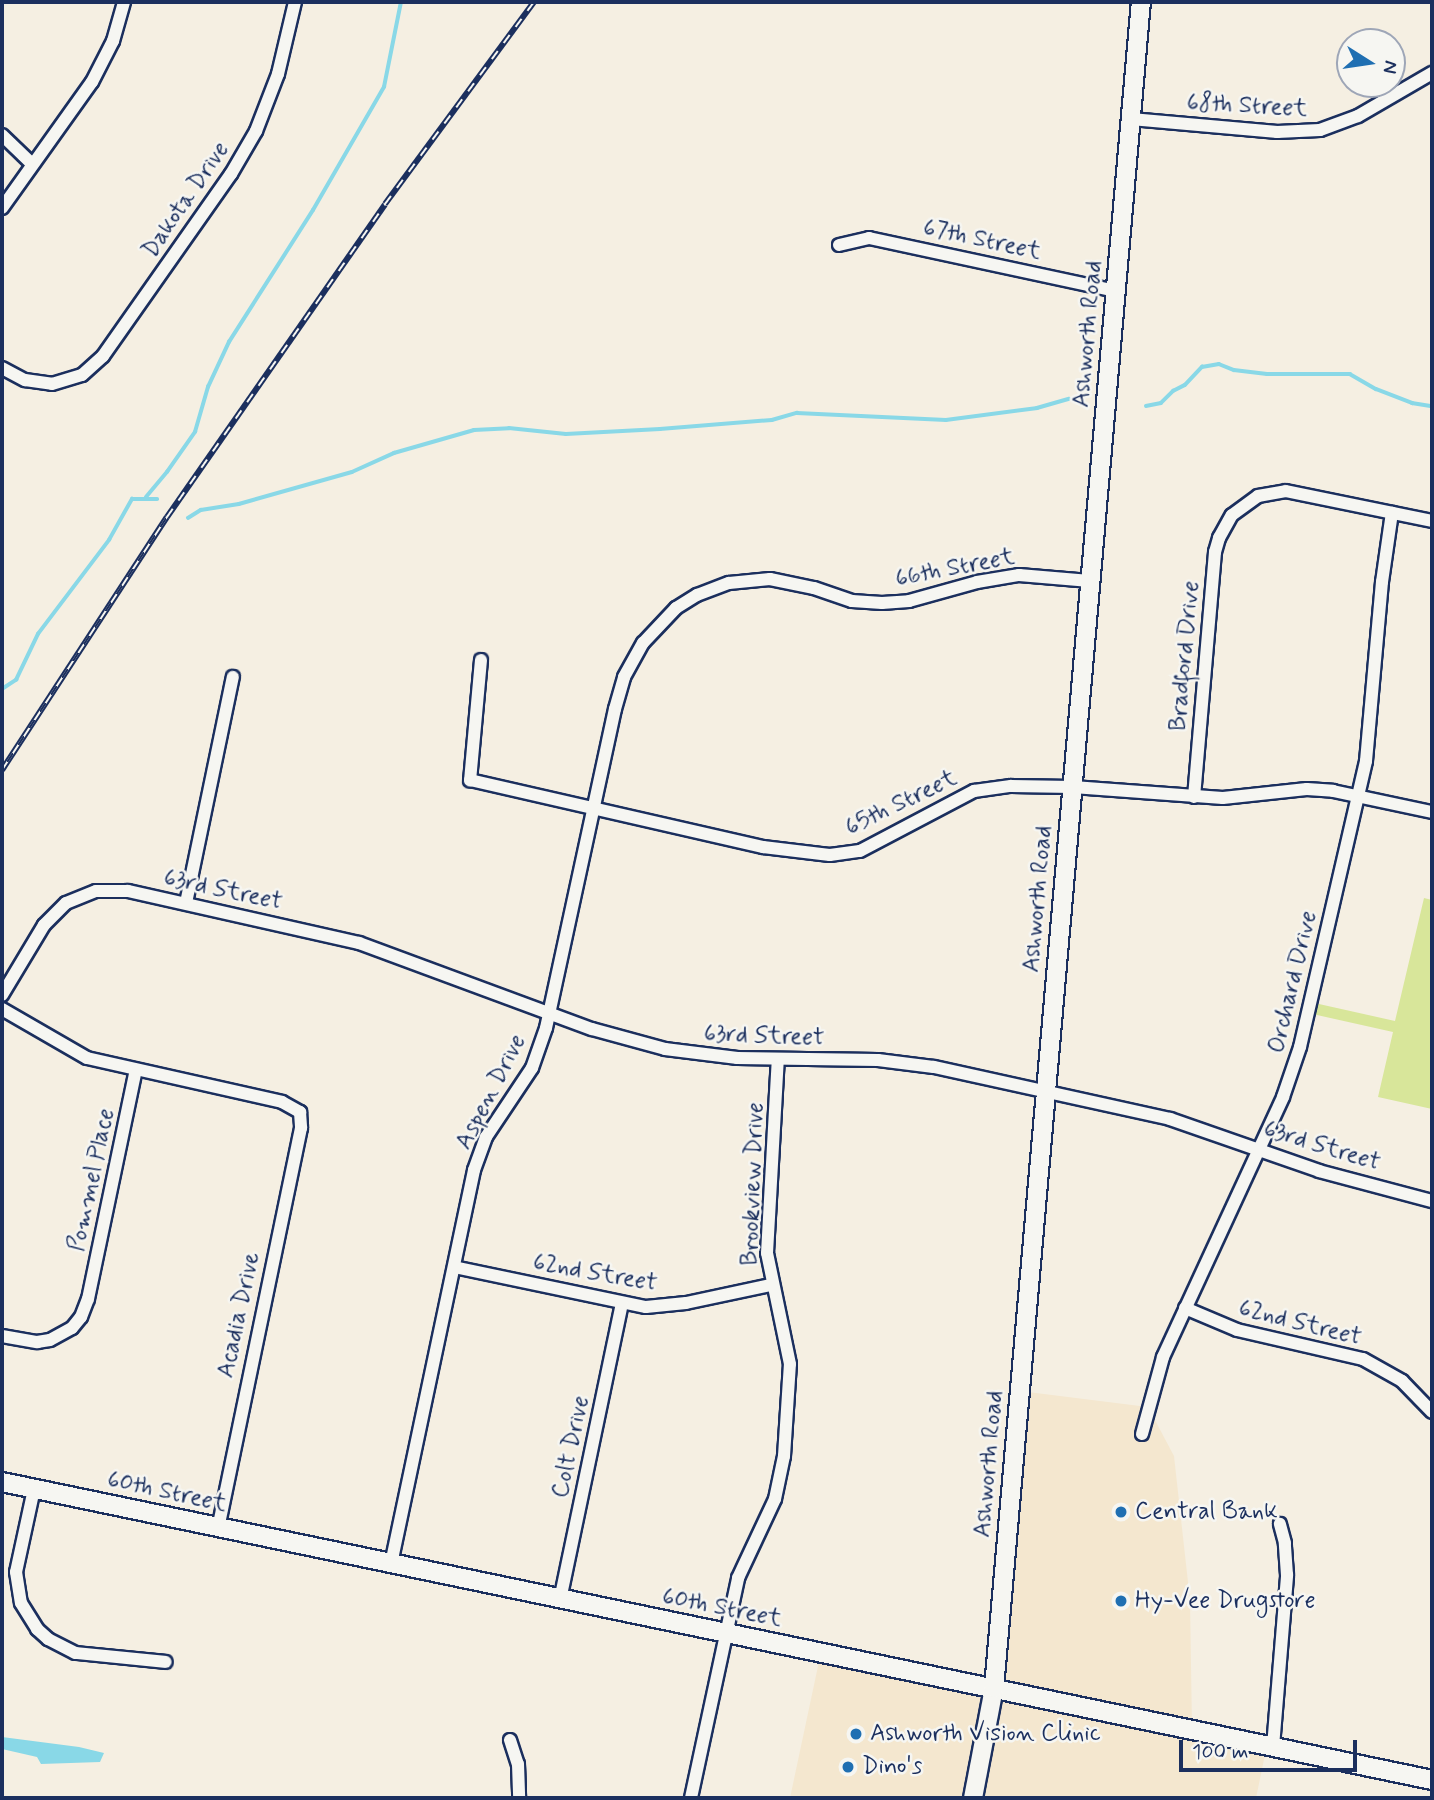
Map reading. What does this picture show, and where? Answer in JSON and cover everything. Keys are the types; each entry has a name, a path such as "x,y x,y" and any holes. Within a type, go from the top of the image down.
{"main road":[{"name":"Ashworth Road","path":"973,1798 994,1688 1141,2"},
{"name":"60th Street","path":"2,1482 1432,1780"}],"street":[{"path":"2,208 92,82 113,41 124,2"},
{"name":"Dakota Drive","path":"2,368 25,380 56,383 82,375 103,356 242,157 268,103 295,2"},
{"name":"68th Street","path":"1131,119 1277,132 1320,130 1358,116 1432,74"},
{"path":"2,135 32,164"},
{"name":"67th Street","path":"839,245 869,238 1116,290"},
{"name":"Bradford Drive","path":"1194,797 1215,552 1227,522 1244,504 1258,496 1286,491 1392,513"},
{"path":"1392,513 1432,521"},
{"name":"Orchard Drive","path":"1142,1434 1155,1376 1259,1150 1296,1060 1366,761 1382,582 1392,513"},
{"name":"66th Street","path":"643,643 676,608 696,595 729,583 770,579 814,588 852,601 882,603 909,601 977,582 1019,575 1090,581"},
{"name":"Aspen Drive","path":"391,1564 474,1170 482,1148 532,1068 549,1013 624,677 643,643"},
{"name":"65th Street","path":"481,660 470,780 763,847 830,855 860,851 974,791 1011,786 1073,787 1223,798 1307,789 1359,795 1432,812"},
{"path":"186,903 233,677"},
{"name":"63rd Street","path":"2,995 53,914 80,895 100,890 128,891 359,943 549,1013 665,1049 714,1056 904,1062 1170,1119 1319,1171 1432,1201"},
{"path":"2,1009 87,1058 136,1070"},
{"name":"Brookview Drive","path":"691,1798 738,1578 775,1499 784,1457 790,1364 767,1252 778,1059"},
{"name":"Acadia Drive","path":"136,1070 282,1101 300,1112 301,1128 218,1528"},
{"name":"Pommel Place","path":"2,1336 37,1342 61,1335 81,1317 88,1299 136,1070"},
{"name":"62nd Street","path":"454,1267 622,1303 668,1306 772,1285"},
{"name":"Colt Drive","path":"561,1600 622,1303"},
{"name":"62nd Street","path":"1185,1308 1237,1330 1363,1359 1402,1381 1432,1412"},
{"path":"34,1489 16,1572 21,1602 37,1629 62,1648 76,1653 166,1662"},
{"path":"1273,1747 1287,1575 1285,1543 1280,1524"},
{"path":"510,1740 519,1764 519,1798"}],"shaded area":[{"path":"1020,1391 1148,1407 1174,1456 1190,1600 1192,1729 1267,1745 1256,1798 790,1798 821,1652 993,1688"}],"green space":[{"path":"1424,898 1432,900 1432,1109 1378,1097 1393,1032 1308,1013 1310,1002 1395,1021"}],"water":[{"path":"2,1737 104,1753 100,1762 41,1764 37,1757 2,1749"}],"waterway":[{"path":"146,497 195,432 208,387 229,342 313,210 384,87 401,2"},
{"path":"1146,406 1161,403 1173,391 1185,385 1202,367 1219,364 1234,370 1267,374 1350,374 1376,389 1412,403 1432,406"},
{"path":"188,518 201,510 239,504 352,472 394,453 474,430 509,428 566,434 772,420 797,413 946,420 1037,408 1069,399"},
{"path":"2,689 16,680 38,634 109,540 132,499 157,499"}],"railway":[{"path":"2,770 167,517 385,204 534,2"}],"place":[{"name":"Central Bank","path":"1121,1512"},
{"name":"Hy-Vee Drugstore","path":"1121,1601"},
{"name":"Ashworth Vision Clinic","path":"856,1734"},
{"name":"Dino's","path":"848,1767"}]}
